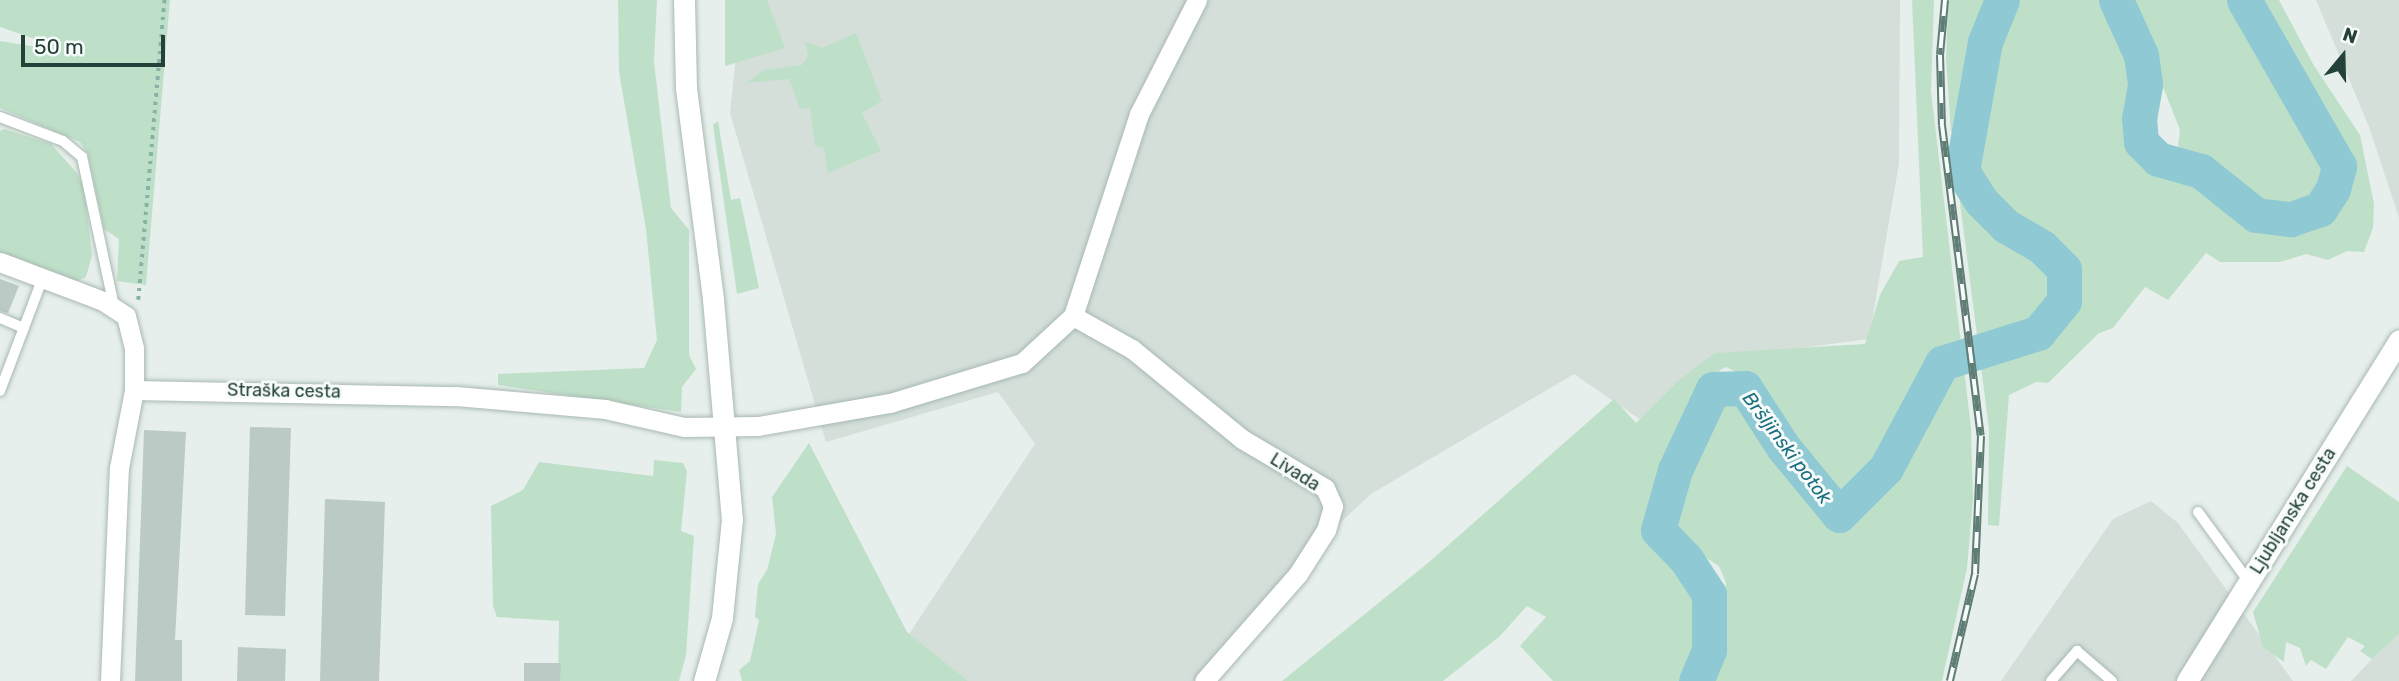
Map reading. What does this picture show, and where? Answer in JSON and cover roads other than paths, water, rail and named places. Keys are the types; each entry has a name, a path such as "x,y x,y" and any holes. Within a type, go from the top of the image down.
{"street":[{"path":"684,0 685,88 724,426 732,519 722,618 704,681"},
{"path":"724,426 758,426 890,403 1022,362 1073,316 1139,114 1197,0"},
{"path":"0,262 114,307 126,316 134,348 134,390 119,468 110,681"},
{"name":"Livada","path":"1073,316 1132,349 1242,439 1325,488 1333,506 1326,530 1298,574 1204,681"},
{"name":"Ljubljanska cesta","path":"2187,681 2399,341"},
{"name":"Straška cesta","path":"134,390 456,396 605,409 684,428 724,426"}],"lane":[{"path":"0,117 63,141 82,157 114,307"},
{"path":"0,391 42,280"},
{"path":"0,318 24,328"},
{"path":"2197,512 2249,583"},
{"path":"2051,681 2077,651 2112,681"}],"waterway":[{"name":"Bršljinski potok","path":"1696,681 1709,650 1709,594 1686,559 1658,530 1675,470 1713,389 1745,388 1783,447 1839,515 1886,468 1942,363 2038,333 2064,301 2064,269 2042,247 2006,226 1981,201 1962,171 1985,42 2002,0"},
{"name":"Bršljinski potok","path":"2116,0 2141,55 2145,85 2139,118 2141,142 2158,159 2201,171 2256,215 2291,219 2320,209 2333,189 2339,166 2244,0"}],"railway":[{"path":"1945,0 1940,55 1942,125 1981,436 1975,574 1950,681"}]}
